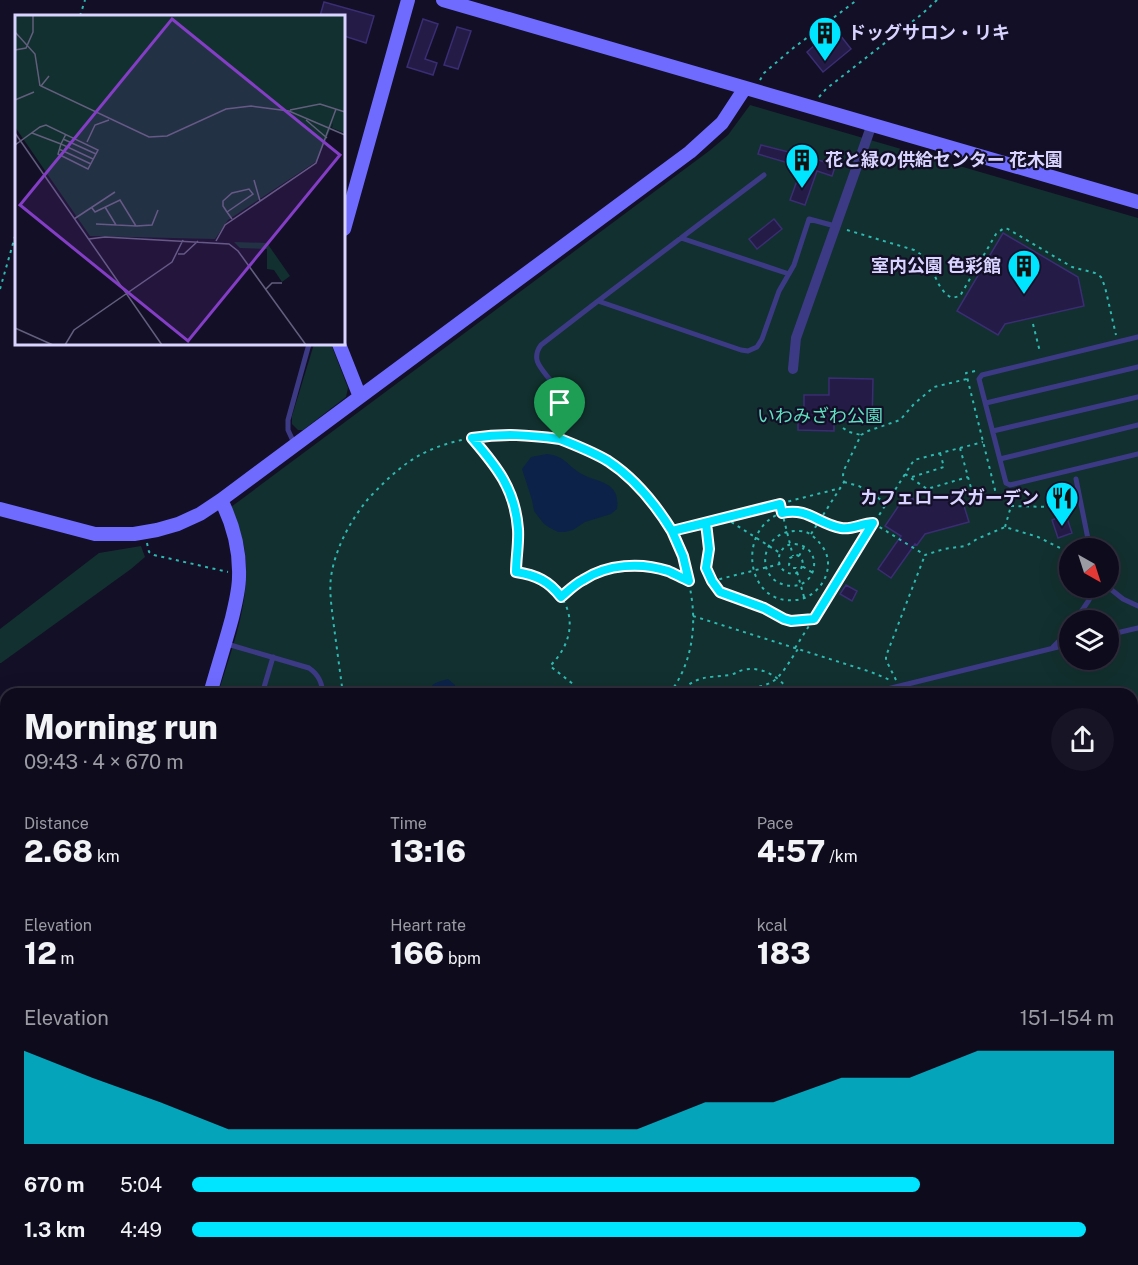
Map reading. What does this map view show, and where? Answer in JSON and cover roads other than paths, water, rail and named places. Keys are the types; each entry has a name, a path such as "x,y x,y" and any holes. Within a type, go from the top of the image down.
{"street":[{"path":"345,225 408,0"},
{"path":"443,0 1138,202"},
{"path":"0,509 94,534 146,532 178,524 200,514 690,152 722,123 749,89"},
{"path":"793,369 796,338 872,124"},
{"path":"339,345 360,397"},
{"path":"212,688 237,598 239,575 238,551 221,500"}],"lane":[{"path":"560,439 566,417 553,384 537,360 537,354 542,345 764,175"},
{"path":"598,301 748,351 757,347 762,339 779,291 794,265 809,219 835,226"},
{"path":"681,238 789,274"},
{"path":"1138,338 982,375 979,379 1006,483 1010,485 1138,454"},
{"path":"295,445 288,430 288,420 309,345"},
{"path":"986,403 1138,367"},
{"path":"993,431 1138,397"},
{"path":"1000,459 1138,425"},
{"path":"1076,479 1088,538"},
{"path":"1119,595 1138,606"},
{"path":"1119,632 1138,628"},
{"path":"1050,649 1059,641"},
{"path":"226,643 309,668 320,678 322,688"},
{"path":"895,688 1059,647"},
{"path":"264,688 273,657"}],"water":[{"path":"547,454 558,457 580,473 606,484 615,493 617,509 611,514 585,522 565,532 558,532 544,524 534,511 522,469 531,457"},
{"path":"448,679 455,685 454,688 430,688"}],"place":[{"name":"ドッグサロン・リキ","path":"825,62"},
{"name":"花と緑の供給センター 花木園","path":"802,189"},
{"name":"室内公園 色彩館","path":"1024,295"},
{"name":"カフェローズガーデン","path":"1062,527"}],"park label":[{"name":"いわみざわ公園","path":"820,416"}]}
